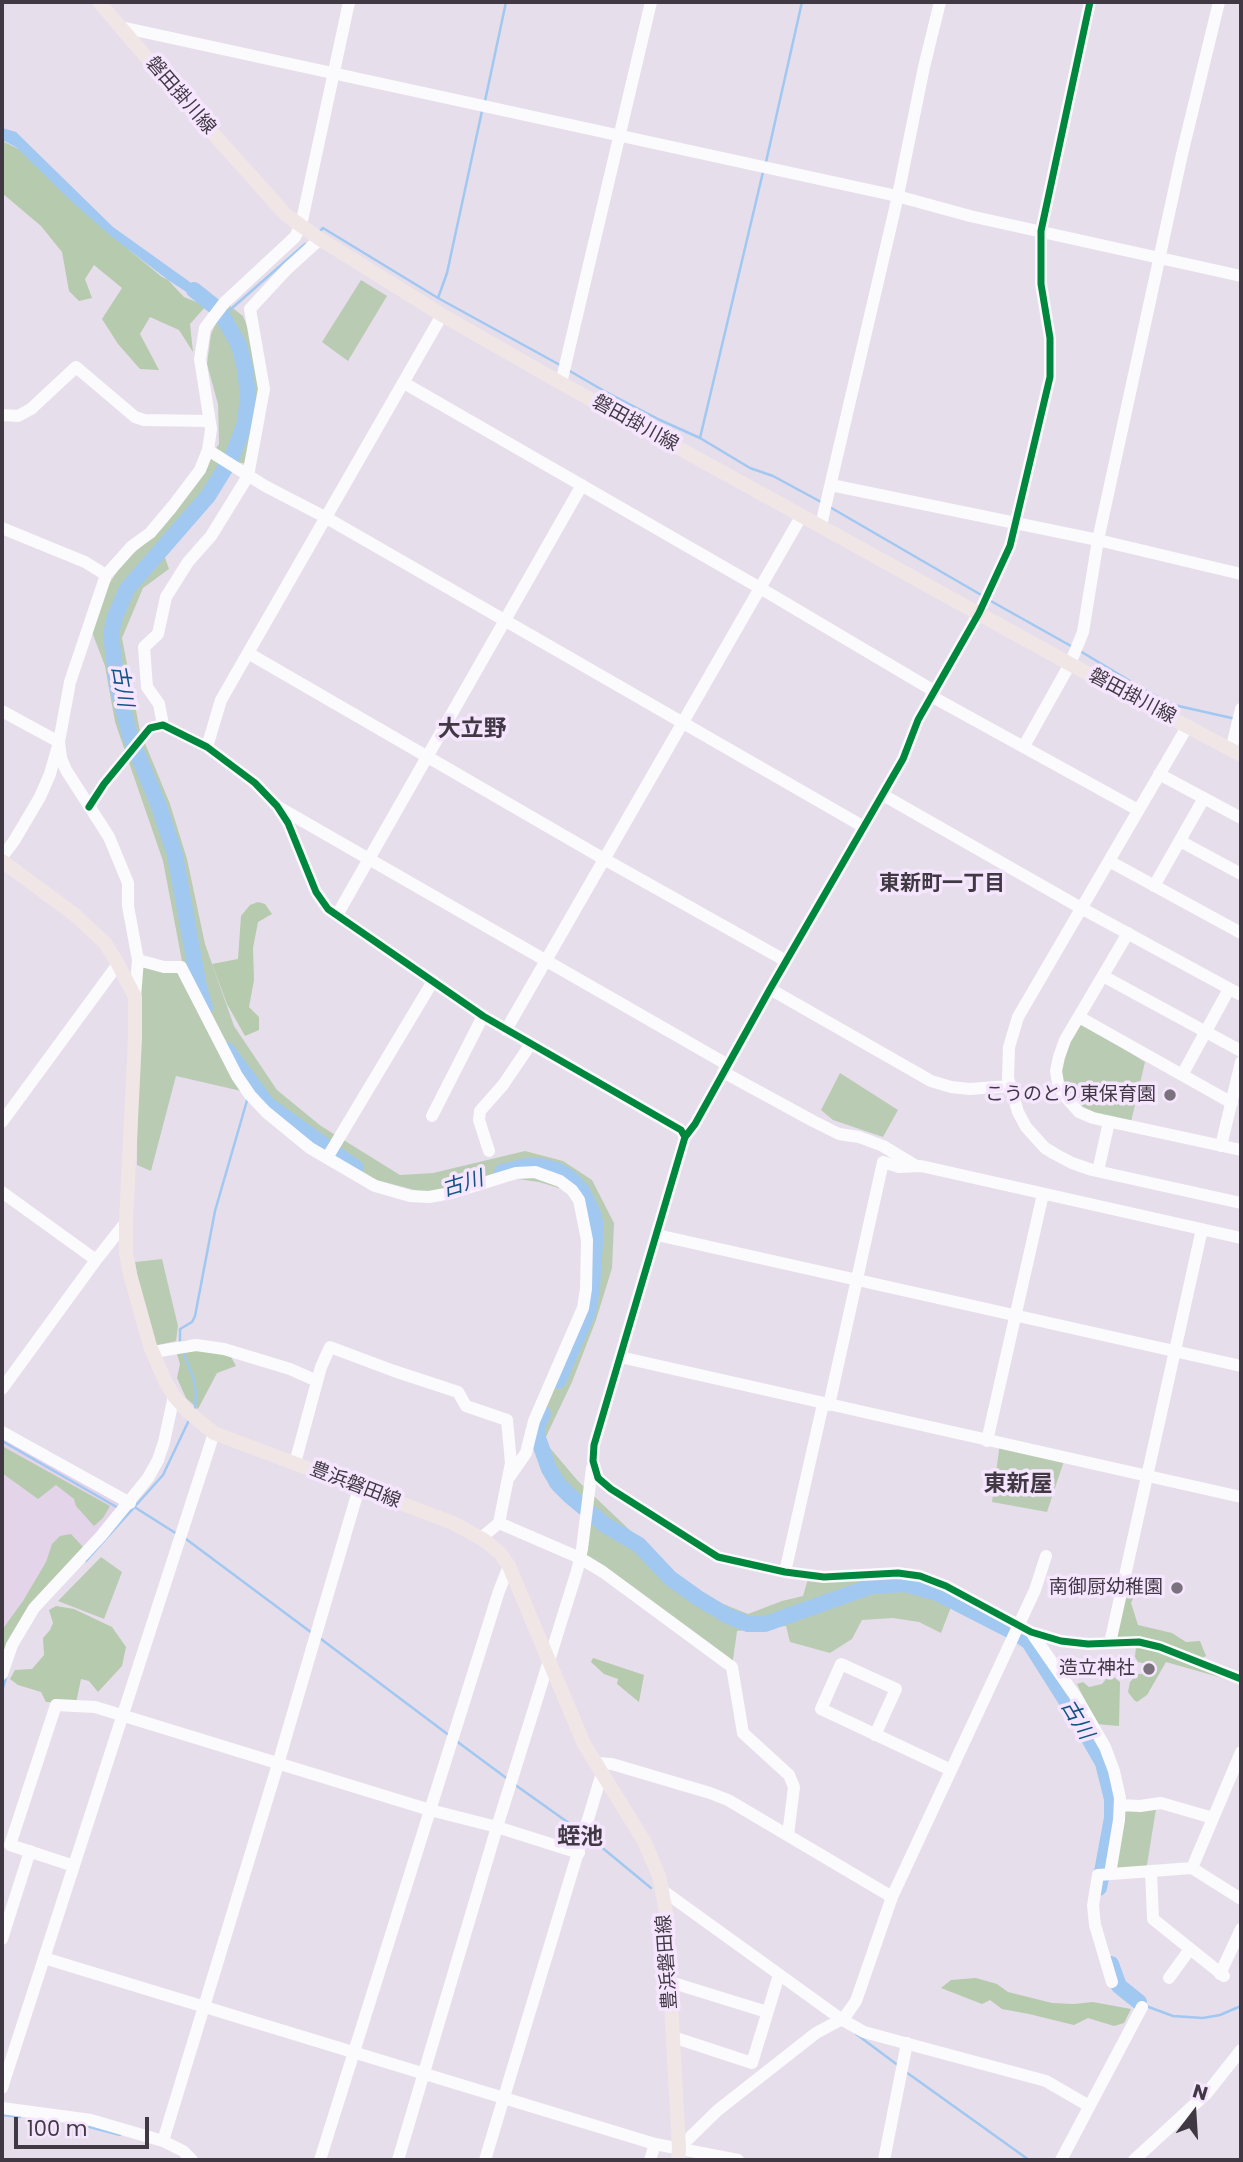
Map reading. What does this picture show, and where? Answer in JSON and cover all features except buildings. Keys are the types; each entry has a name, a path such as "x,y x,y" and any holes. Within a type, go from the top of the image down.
{"main road":[{"name":"磐田掛川線","path":"99,2 286,215 320,239 442,315 561,383 1236,753"},
{"name":"豊浜磐田線","path":"2,860 75,915 104,943 135,997 126,1253 153,1352 174,1396 187,1411 214,1433 453,1523 481,1538 500,1553 509,1566 584,1744 653,1859 662,1890 666,1912 679,2154"}],"street":[{"path":"2,860 40,797 55,761 70,682 106,575 132,547 150,533 172,507 200,470 210,451 211,437 200,359 205,328 223,303 295,237 301,225 349,2"},
{"path":"561,383 652,2"},
{"path":"821,525 940,2"},
{"path":"398,2160 580,1558 590,1497 594,1445 685,1137 695,1124 903,759 918,720 979,613 1010,546 1050,377 1050,338 1041,284 1041,231 1090,2"},
{"path":"1024,746 1070,664 1083,632 1098,540 1159,258 1219,2"},
{"path":"121,27 620,135 1241,276"},
{"path":"163,725 159,704 147,687 144,647 158,634 166,597 188,562 211,536 248,476 264,389 250,309 287,269 320,239"},
{"path":"207,747 221,700 442,315"},
{"path":"2,415 18,416 31,409 76,367 135,417 144,420 209,421"},
{"path":"404,383 760,588 933,694 1138,810"},
{"path":"210,451 248,476 325,517 864,827"},
{"path":"337,915 582,485"},
{"path":"831,485 1098,540 1241,575"},
{"path":"506,1031 802,515"},
{"path":"2,528 85,562 106,575"},
{"path":"248,653 786,961"},
{"path":"1236,753 1241,709"},
{"path":"2,711 59,742"},
{"path":"89,807 104,783 150,728 163,725 207,747 255,783 276,806 292,830 316,892 328,909 506,1031 668,1121 681,1130 685,1137"},
{"path":"1187,727 1018,1017 1009,1047 1007,1070 1017,1112 1026,1127 1045,1147 1072,1163 1241,1203"},
{"path":"59,742 66,770 109,838 128,883 128,906 138,960 135,997"},
{"path":"1159,774 1241,818"},
{"path":"883,794 1081,908 1237,990 1206,1032 1182,1076"},
{"path":"1154,886 1204,798"},
{"path":"276,806 546,961 813,1121 839,1134 859,1137 883,1146 916,1166"},
{"path":"1180,841 1241,874"},
{"path":"1109,861 1241,933"},
{"path":"1128,933 1065,1040 1056,1071 1058,1083 1070,1104 1079,1112 1093,1118 1241,1150"},
{"path":"138,960 164,967 181,967 237,1076 250,1095 310,1148 375,1186 410,1196 429,1197 516,1173 535,1172 560,1181 572,1190 579,1200 587,1240 583,1308 534,1421 526,1453 510,1476"},
{"path":"2,1122 118,964"},
{"path":"1103,976 1241,1051"},
{"path":"327,1158 433,981"},
{"path":"770,989 931,1081 970,1089 1010,1086"},
{"path":"432,1116 483,1016"},
{"path":"1079,1017 1232,1103"},
{"path":"489,1152 479,1120 480,1111 503,1085 530,1045"},
{"path":"1222,1146 1241,1062"},
{"path":"1098,1171 1109,1122"},
{"path":"785,1572 883,1162 899,1167 916,1166 1241,1238"},
{"path":"2,1192 96,1259"},
{"path":"987,1441 1043,1194"},
{"path":"2,1389 126,1222"},
{"path":"1110,1643 1202,1229"},
{"path":"657,1235 1241,1366"},
{"path":"153,1352 197,1345 225,1349 290,1369 317,1381"},
{"path":"295,1463 321,1367 330,1347 458,1392 466,1406 507,1420 510,1476 499,1523 481,1538"},
{"path":"620,1357 1241,1497"},
{"path":"2,1674 12,1645 34,1608 130,1503 158,1460 174,1396"},
{"path":"2,1432 130,1503"},
{"path":"2,2088 214,1433"},
{"path":"593,1461 598,1478 611,1489 711,1554 785,1572 824,1577 898,1573 920,1576 946,1586 1031,1632 1061,1641 1088,1644 1139,1642 1160,1647 1241,1679"},
{"path":"163,2141 359,1488"},
{"path":"499,1523 580,1558 732,1667 743,1733 789,1775 794,1787 788,1835"},
{"path":"679,2154 718,2110 816,2033 841,2019 856,2001 892,1897 1035,1590 1046,1556"},
{"path":"320,2160 352,2052 509,1566"},
{"path":"1031,1632 1078,1700 1105,1747 1114,1771 1119,1820 1110,1874"},
{"path":"875,1734 896,1689 841,1664 821,1709 951,1770"},
{"path":"74,1866 10,1844 56,1705 95,1707 579,1853"},
{"path":"1192,1868 1213,1818 1235,1783 1241,1752"},
{"path":"485,2160 579,1853 599,1768 612,1764 727,1800 892,1897"},
{"path":"1119,1804 1140,1806 1161,1803 1213,1818"},
{"path":"2,1939 30,1851"},
{"path":"1112,1982 1095,1924 1093,1905 1098,1875 1192,1868 1241,1899"},
{"path":"1151,1871 1153,1919 1222,1975 1241,1929"},
{"path":"662,1890 841,2019 864,2032 1045,2081 1089,2106"},
{"path":"1169,1978 1190,1949"},
{"path":"44,1958 504,2097 679,2154 738,2160"},
{"path":"673,2037 752,2063 779,1975"},
{"path":"670,1982 767,2012"},
{"path":"1061,2160 1142,2007"},
{"path":"884,2160 907,2043"},
{"path":"1134,2160 1207,2093 1241,2050"},
{"path":"2,2108 91,2120 163,2141 183,2151 192,2160"},
{"path":"650,2160 655,2144"}],"shaded area":[{"path":"2,1432 136,1508 22,1626 2,1677"}],"green space":[{"path":"2,141 21,150 100,226 168,280 184,297 206,306 190,324 193,352 179,330 150,317 140,334 159,370 140,369 118,344 102,319 122,288 94,265 85,279 92,298 79,301 69,291 62,252 41,226 2,193"},
{"path":"361,280 387,296 348,361 322,342"},
{"path":"230,306 243,316 258,353 262,386 248,464 235,462 164,555 169,569 143,588 122,638 140,731 170,804 187,859 205,944 234,1026 277,1090 321,1126 400,1175 433,1173 525,1151 563,1161 592,1180 614,1223 612,1268 596,1320 572,1382 544,1441 578,1481 675,1573 711,1599 748,1614 803,1596 808,1579 923,1577 1019,1625 1012,1639 951,1607 941,1633 919,1622 893,1618 862,1620 852,1639 830,1653 790,1642 786,1626 737,1631 732,1667 580,1558 587,1517 550,1487 530,1438 583,1308 586,1251 575,1193 539,1182 504,1177 430,1194 373,1179 286,1129 241,1082 250,1084 231,1064 241,1091 176,1076 151,1171 137,1165 138,960 184,972 163,861 115,722 105,666 90,627 98,601 124,561 148,541 219,444 218,404 207,364 211,334 218,319"},
{"path":"258,902 265,904 272,914 258,922 253,948 254,980 249,1007 259,1017 259,1030 245,1036 227,1004 212,964 238,959 241,916 250,905"},
{"path":"1077,1020 1145,1062 1130,1126 1090,1112 1063,1094 1058,1058"},
{"path":"840,1073 898,1110 883,1137 833,1120 821,1110"},
{"path":"162,1259 178,1326 176,1341 154,1346 143,1308 135,1262"},
{"path":"187,1340 231,1357 236,1366 217,1373 198,1409 186,1398 177,1378 180,1364 176,1351 182,1341"},
{"path":"1000,1443 1064,1461 1047,1512 992,1502"},
{"path":"2,1446 110,1506 103,1518 94,1526 76,1506 74,1499 56,1485 38,1499 2,1473"},
{"path":"71,1534 83,1547 31,1611 2,1674 2,1630 46,1562 52,1544 60,1536"},
{"path":"101,1557 122,1572 104,1619 58,1601"},
{"path":"1124,1578 1139,1585 1131,1603 1138,1625 1172,1633 1186,1642 1200,1641 1206,1656 1200,1659 1240,1683 1166,1662 1147,1695 1137,1702 1134,1700 1128,1692 1130,1682 1137,1674 1153,1674 1156,1666 1138,1662 1135,1657 1136,1647 1111,1640"},
{"path":"56,1606 74,1609 112,1627 126,1647 122,1666 98,1692 89,1681 81,1679 76,1703 46,1702 41,1692 18,1685 10,1679 15,1670 32,1669 44,1655 43,1638 53,1623 49,1610"},
{"path":"593,1658 644,1675 639,1702 617,1684 618,1679 604,1674 591,1662"},
{"path":"1110,1674 1120,1682 1119,1726 1096,1724 1077,1684 1083,1682 1089,1687 1102,1684"},
{"path":"1157,1803 1146,1871 1111,1869 1120,1805"},
{"path":"976,1978 997,1984 1008,1992 1052,2003 1093,2002 1131,2009 1124,2023 1114,2026 1088,2018 1074,2025 1002,2009 990,2000 982,2004 941,1988 951,1980"}],"water":[{"path":"2,128 16,132 113,227 215,300 208,306 168,280 111,236 16,147 2,140"}],"waterway":[{"path":"485,101 506,2"},
{"path":"766,162 802,2"},
{"path":"438,298 447,273 482,111"},
{"path":"700,438 763,172"},
{"path":"318,233 323,228 438,298 560,365"},
{"path":"223,316 305,244"},
{"name":"古川","path":"194,290 219,310 239,345 248,396 245,423 232,457 208,496 127,589 111,634 117,685 130,736 159,806 175,855 205,1008"},
{"path":"568,370 660,420 700,438 750,468 773,476 823,503"},
{"path":"828,506 983,596"},
{"path":"989,600 1071,646"},
{"path":"1080,651 1174,705 1236,719"},
{"name":"古川","path":"227,1050 268,1105 356,1168"},
{"path":"180,1342 180,1329 192,1322 195,1316 215,1211 248,1097"},
{"name":"古川","path":"502,1172 526,1166 557,1170 570,1178 582,1191 596,1225 588,1312 558,1381"},
{"path":"183,1352 193,1377 195,1409"},
{"name":"古川","path":"543,1414 537,1426 538,1438 549,1469 558,1484 605,1525 639,1545 670,1578 728,1616 748,1624 765,1624 872,1586 905,1584 937,1593 1029,1642 1103,1763 1112,1799 1112,1818 1099,1888"},
{"path":"86,1561 163,1475 190,1418"},
{"path":"2,1441 120,1509"},
{"path":"136,1508 177,1534"},
{"path":"186,1539 312,1633"},
{"path":"321,1639 450,1736"},
{"path":"2,1691 6,1678"},
{"path":"455,1740 509,1780"},
{"path":"514,1784 580,1831"},
{"path":"588,1836 651,1888"},
{"name":"古川","path":"1111,1964 1119,1986 1139,2002"},
{"path":"1146,2006 1173,2016 1203,2018 1220,2015 1241,2006"},
{"path":"856,2034 899,2066"},
{"path":"906,2072 1029,2160"},
{"path":"2,2115 20,2117"},
{"path":"82,2125 120,2135"}],"cycle path":[{"path":"685,1137 695,1124 903,759 918,720 979,613 1010,546 1050,377 1050,338 1041,284 1041,231 1090,2"},
{"path":"89,807 104,784 150,728 163,725 207,747 255,783 277,806 288,823 316,892 328,909 483,1016 681,1130 685,1137 594,1445 593,1461 598,1478 611,1489 718,1557 785,1572 824,1577 898,1573 920,1576 946,1586 1031,1632 1061,1641 1088,1644 1139,1642 1160,1647 1241,1679"}],"place":[{"name":"こうのとり東保育園","path":"1170,1095"},
{"name":"南御厨幼稚園","path":"1177,1588"},
{"name":"造立神社","path":"1149,1669"}],"district":[{"name":"大立野","path":"472,730"},
{"name":"東新町一丁目","path":"942,885"},
{"name":"東新屋","path":"1018,1485"},
{"name":"蛭池","path":"580,1838"}]}
